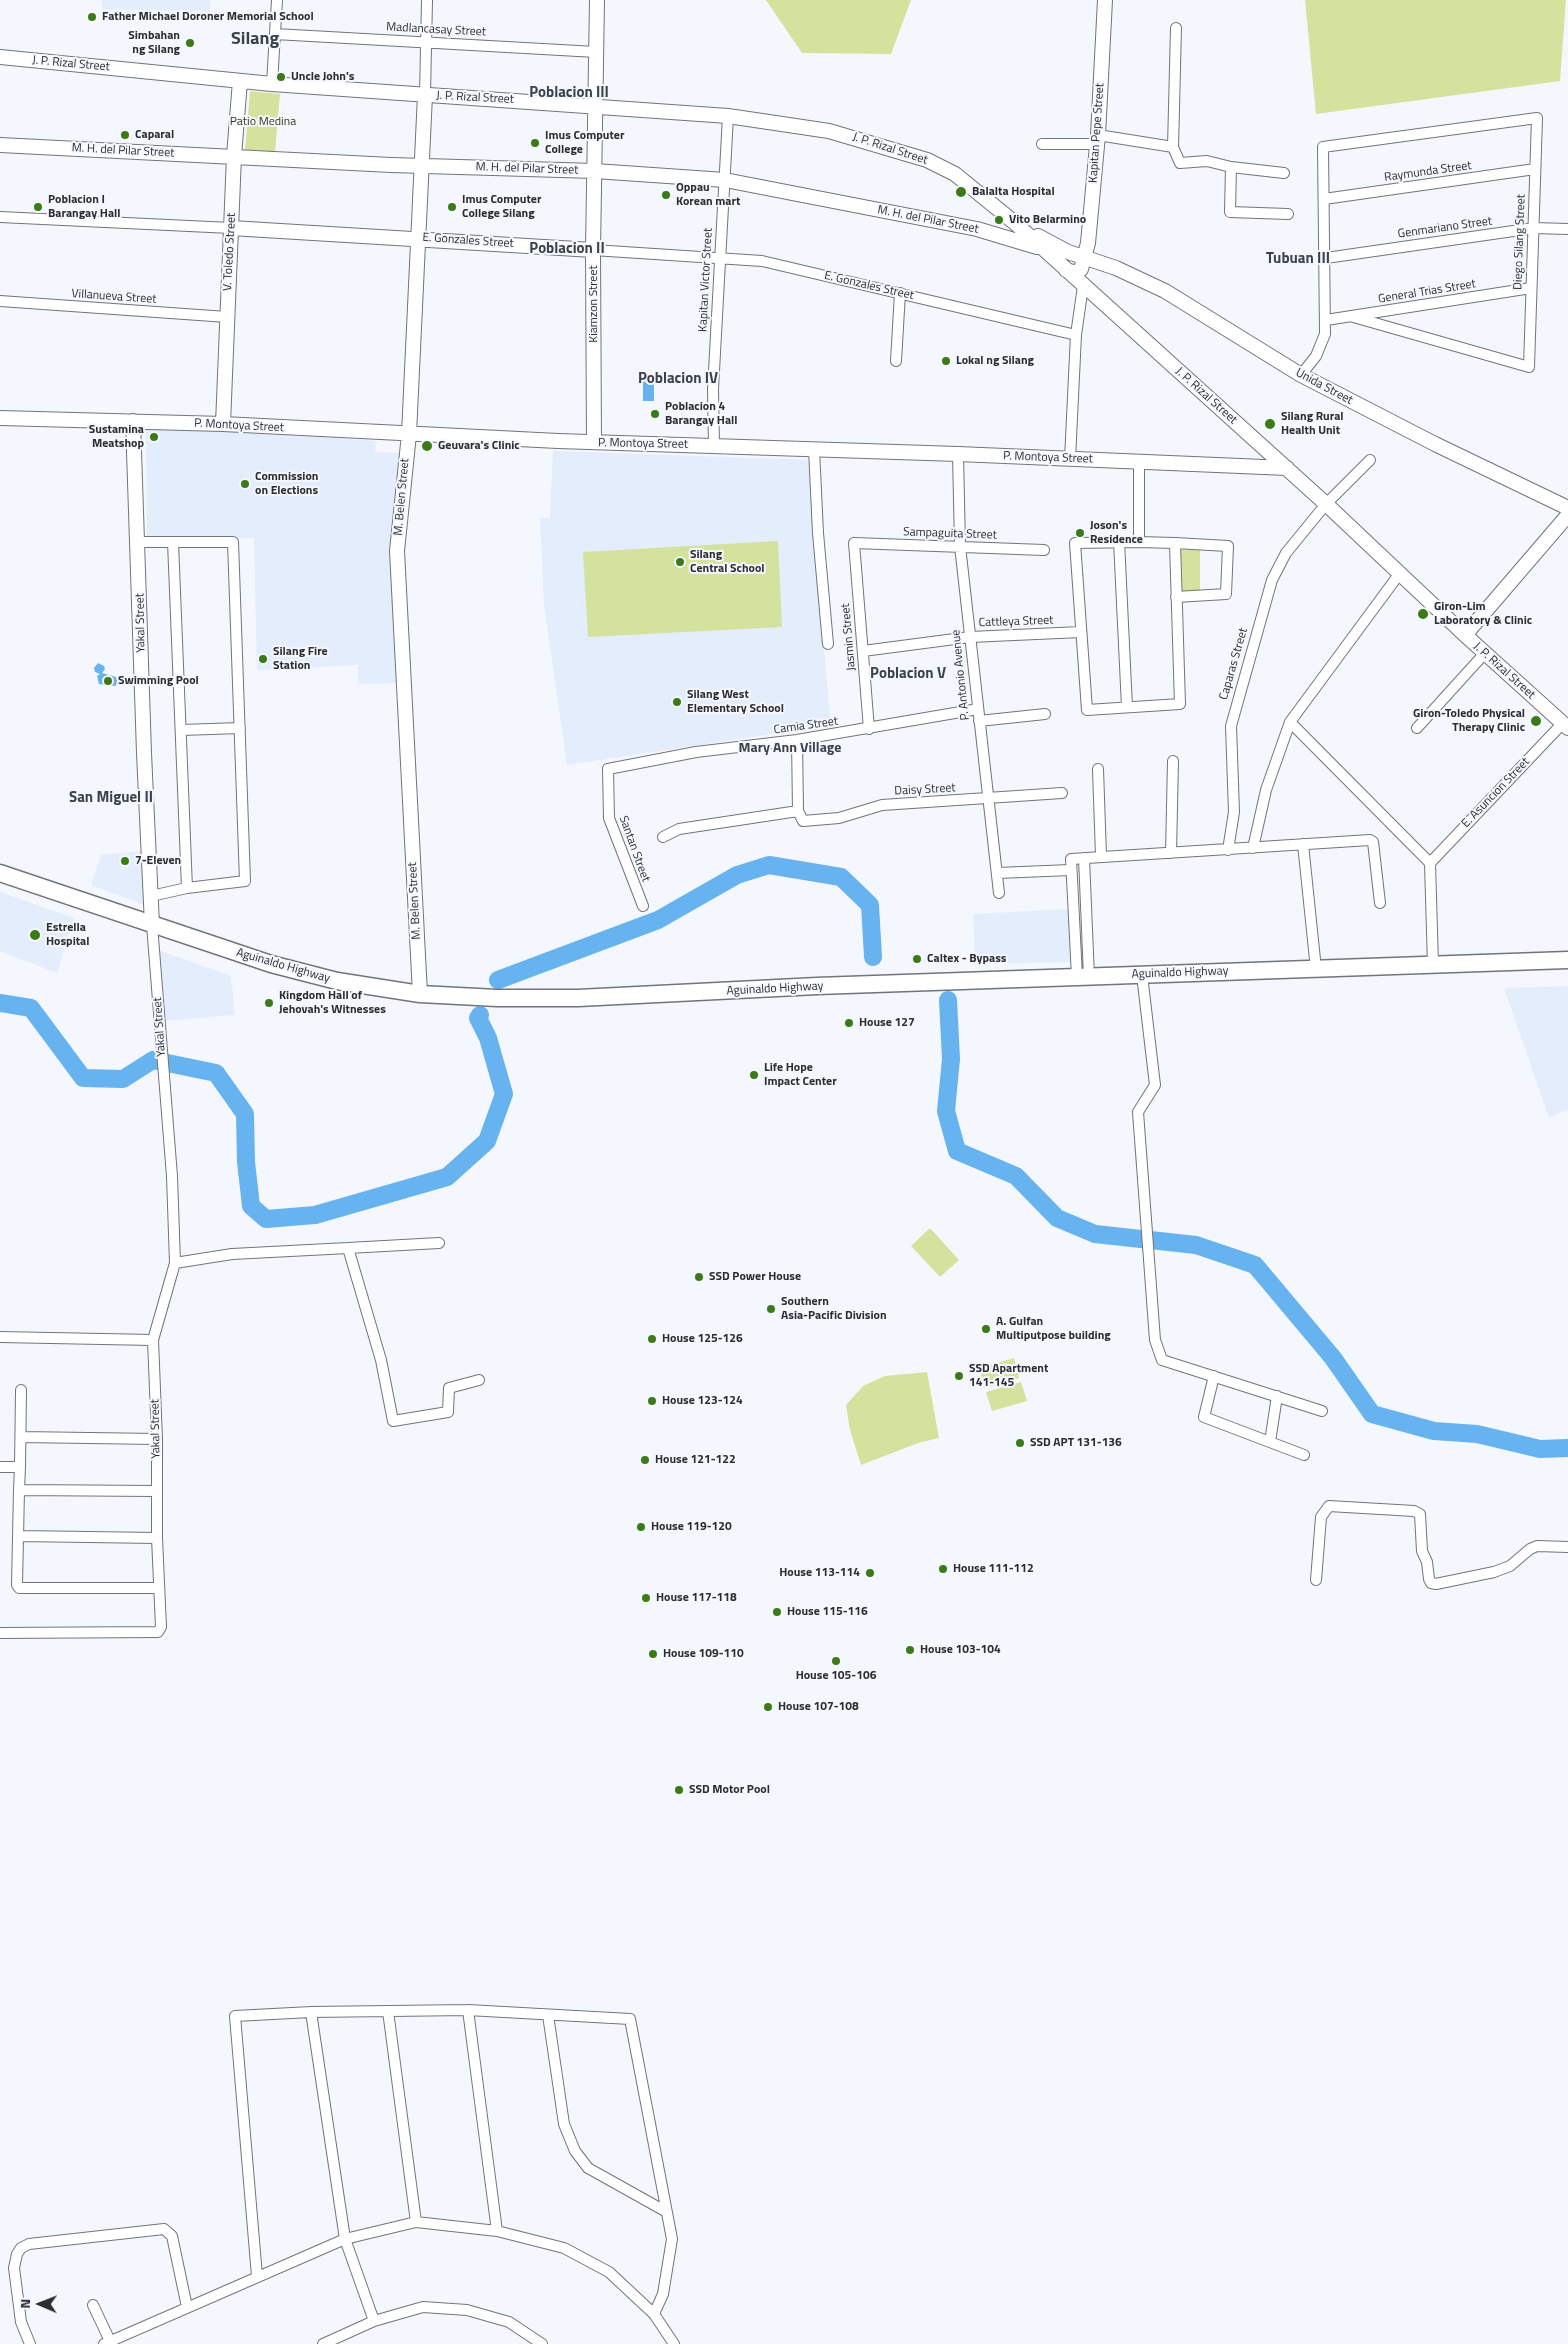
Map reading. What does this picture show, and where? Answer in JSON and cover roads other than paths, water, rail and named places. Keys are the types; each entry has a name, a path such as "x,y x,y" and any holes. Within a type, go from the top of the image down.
{"main road":[{"name":"Aguinaldo Highway","path":"0,873 152,926 291,970 362,986 420,994 497,998 578,998 1083,977 1568,960"}],"street":[{"path":"272,84 277,0"},
{"name":"M. Belen Street","path":"420,994 398,578 400,511 409,434 423,166 427,0"},
{"name":"Kiamzon Street","path":"594,442 597,0"},
{"name":"Kapitan Pepe Street","path":"1083,286 1097,139 1104,0"},
{"path":"1176,28 1173,147 1180,163 1207,161 1231,167 1284,173"},
{"name":"Madlancasay Street","path":"275,34 596,52"},
{"name":"J. P. Rizal Street","path":"0,57 272,84 595,105 728,116 829,131 927,160 955,174 1015,223 1287,468 1465,636 1565,726"},
{"name":"V. Toledo Street","path":"222,424 234,156 240,81"},
{"name":"Kapitan Victor Street","path":"714,445 713,389 728,116"},
{"name":"Diego Silang Street","path":"1324,199 1323,146 1537,118 1529,367 1350,316"},
{"path":"1042,144 1097,139 1173,147"},
{"name":"M. H. del Pilar Street","path":"0,145 423,166 595,171 725,180 977,229 1020,240 1046,251"},
{"path":"1231,167 1230,212 1288,214"},
{"name":"Raymunda Street","path":"1324,199 1535,169"},
{"path":"1301,375 1321,346 1325,334 1326,258 1324,199"},
{"name":"E. Gonzales Street","path":"0,217 419,238 762,261 1076,335"},
{"name":"Unida Street","path":"1015,223 1084,261 1116,268 1165,291 1301,375 1435,444 1568,508"},
{"name":"Genmariano Street","path":"1326,258 1534,228 1568,229"},
{"path":"1071,253 1082,248 1089,238"},
{"path":"1066,270 1078,272 1084,261"},
{"path":"1070,459 1076,335 1083,286"},
{"name":"General Trias Street","path":"1326,320 1531,288"},
{"path":"896,361 900,293"},
{"name":"Villanueva Street","path":"0,301 227,317"},
{"name":"P. Montoya Street","path":"0,418 222,424 594,442 958,454 1287,468"},
{"name":"Yakal Street","path":"0,1633 136,1633 160,1630 153,1340 174,1263 172,1176 152,926 133,421"},
{"path":"814,449 818,533 828,644"},
{"name":"P. Antonio Avenue","path":"958,454 960,546 999,893"},
{"name":"Caparas Street","path":"1228,850 1234,812 1230,737 1233,713 1277,570 1286,553 1326,504 1370,460"},
{"path":"1139,462 1140,542"},
{"path":"1465,636 1568,515"},
{"path":"1119,541 1127,708"},
{"path":"1175,543 1176,597 1180,704 1087,710 1075,543 1119,541 1175,543 1228,546 1226,594 1176,597"},
{"path":"138,542 233,542 240,728 245,881 187,888 151,896"},
{"path":"173,542 187,888"},
{"name":"Sampaguita Street","path":"854,543 1044,550"},
{"name":"Jasmin Street","path":"854,543 869,729"},
{"path":"1253,848 1266,790 1290,722 1400,573"},
{"name":"Cattleya Street","path":"863,651 970,637 1081,632"},
{"path":"1417,728 1485,653"},
{"name":"Camia Street","path":"608,769 696,752 797,740 978,709"},
{"path":"979,721 1045,714"},
{"path":"1290,722 1430,863 1432,965"},
{"name":"E. Asuncion Street","path":"1430,863 1565,726"},
{"path":"180,730 240,728"},
{"path":"663,837 679,829 798,811 797,740"},
{"path":"1171,853 1173,762"},
{"name":"Santan Street","path":"608,769 609,818 643,906"},
{"path":"1098,769 1101,856"},
{"name":"Daisy Street","path":"798,811 803,821 815,822 839,818 882,805 1062,793"},
{"path":"1083,977 1071,859 1370,840 1373,842 1380,903"},
{"path":"1303,844 1316,969"},
{"path":"1083,977 1084,858"},
{"path":"997,873 1071,870"},
{"path":"1142,975 1155,1085 1138,1112 1156,1340 1162,1360 1322,1411"},
{"path":"174,1263 232,1254 439,1243"},
{"path":"348,1248 382,1360 393,1421 448,1412 449,1388 479,1380"},
{"path":"0,1337 153,1340"},
{"path":"1214,1376 1204,1417 1304,1455"},
{"path":"21,1390 17,1585 19,1588 159,1588"},
{"path":"1270,1442 1277,1396"},
{"path":"21,1437 156,1438"},
{"path":"0,1467 20,1467"},
{"path":"19,1490 156,1490"},
{"path":"1316,1580 1321,1518 1328,1506 1414,1511 1420,1514 1422,1551 1427,1562 1429,1579 1431,1583 1436,1584 1494,1572 1510,1566 1530,1548 1537,1546 1568,1547"},
{"path":"19,1536 157,1538"},
{"path":"468,2010 497,2231"},
{"path":"258,2276 235,2016 311,2012 468,2010 630,2019 665,2211 670,2222 672,2239 663,2294 654,2314"},
{"path":"388,2011 416,2222"},
{"path":"311,2012 344,2239 374,2320"},
{"path":"548,2015 564,2124 574,2150 588,2168 665,2211"},
{"path":"94,2305 107,2343 344,2239 416,2222 497,2231 564,2248 609,2272 654,2314 674,2344"},
{"path":"30,2344 21,2322 14,2268 17,2254 29,2244 164,2229 172,2236 187,2307"},
{"path":"323,2344 374,2320 423,2307 467,2310 509,2322 542,2344"}],"water":[{"path":"643,381 654,381 654,401 643,401"},
{"name":"Swimming Pool","path":"98,663 104,666 105,669 102,673 116,677 118,683 115,686 99,684 97,676 100,674 95,672 94,668"}],"waterway":[{"path":"498,980 658,920 737,875 769,865 841,877 870,905 873,957"},
{"path":"948,1000 951,1059 946,1111 957,1151 1016,1176 1057,1218 1095,1234 1196,1245 1255,1265 1333,1358 1372,1414 1434,1431 1477,1434 1540,1449 1568,1448"},
{"path":"0,1003 31,1008 83,1078 123,1079 153,1060 216,1073 245,1114 246,1162 251,1206 266,1219 315,1215 447,1177 487,1141 504,1094 488,1038 478,1018 480,1015"}],"place":[{"name":"Father Michael Doroner Memorial School","path":"92,17"},
{"name":"Simbahan ng Silang","path":"190,43"},
{"name":"Uncle John's","path":"281,77"},
{"name":"Caparal","path":"125,135"},
{"name":"Imus Computer College","path":"535,143"},
{"name":"Balalta Hospital","path":"961,192"},
{"name":"Oppau Korean mart","path":"666,195"},
{"name":"Poblacion I Barangay Hall","path":"38,207"},
{"name":"Imus Computer College Silang","path":"452,207"},
{"name":"Vito Belarmino","path":"999,220"},
{"name":"Lokal ng Silang","path":"946,361"},
{"name":"Poblacion 4 Barangay Hall","path":"655,414"},
{"name":"Silang Rural Health Unit","path":"1270,424"},
{"name":"Sustamina Meatshop","path":"154,437"},
{"name":"Geuvara's Clinic","path":"427,446"},
{"name":"Commission on Elections","path":"245,484"},
{"name":"Joson's Residence","path":"1080,533"},
{"name":"Silang Central School","path":"680,562"},
{"name":"Giron-Lim Laboratory & Clinic","path":"1423,614"},
{"name":"Silang Fire Station","path":"263,659"},
{"name":"Swimming Pool","path":"108,681"},
{"name":"Silang West Elementary School","path":"677,702"},
{"name":"Giron-Toledo Physical Therapy Clinic","path":"1536,721"},
{"name":"7-Eleven","path":"125,861"},
{"name":"Estrella Hospital","path":"35,935"},
{"name":"Caltex - Bypass","path":"917,959"},
{"name":"Kingdom Hall of Jehovah's Witnesses","path":"269,1003"},
{"name":"House 127","path":"849,1023"},
{"name":"Life Hope Impact Center","path":"754,1075"},
{"name":"SSD Power House","path":"699,1277"},
{"name":"Southern Asia-Pacific Division","path":"771,1309"},
{"name":"A. Gulfan Multiputpose building","path":"986,1329"},
{"name":"House 125-126","path":"652,1339"},
{"name":"SSD Apartment 141-145","path":"959,1376"},
{"name":"House 123-124","path":"652,1401"},
{"name":"SSD APT 131-136","path":"1020,1443"},
{"name":"House 121-122","path":"645,1460"},
{"name":"House 119-120","path":"641,1527"},
{"name":"House 111-112","path":"943,1569"},
{"name":"House 113-114","path":"870,1573"},
{"name":"House 117-118","path":"646,1598"},
{"name":"House 115-116","path":"777,1612"},
{"name":"House 103-104","path":"910,1650"},
{"name":"House 109-110","path":"653,1654"},
{"name":"House 105-106","path":"836,1661"},
{"name":"House 107-108","path":"768,1707"},
{"name":"SSD Motor Pool","path":"679,1790"}],"district":[{"name":"Silang","path":"255,40"},
{"name":"Poblacion III","path":"569,93"},
{"name":"Poblacion II","path":"567,249"},
{"name":"Tubuan III","path":"1298,259"},
{"name":"Poblacion IV","path":"678,379"},
{"name":"Poblacion V","path":"908,674"},
{"name":"Mary Ann Village","path":"790,749"},
{"name":"San Miguel II","path":"111,798"}],"park label":[{"name":"Patio Medina","path":"263,122"}]}
